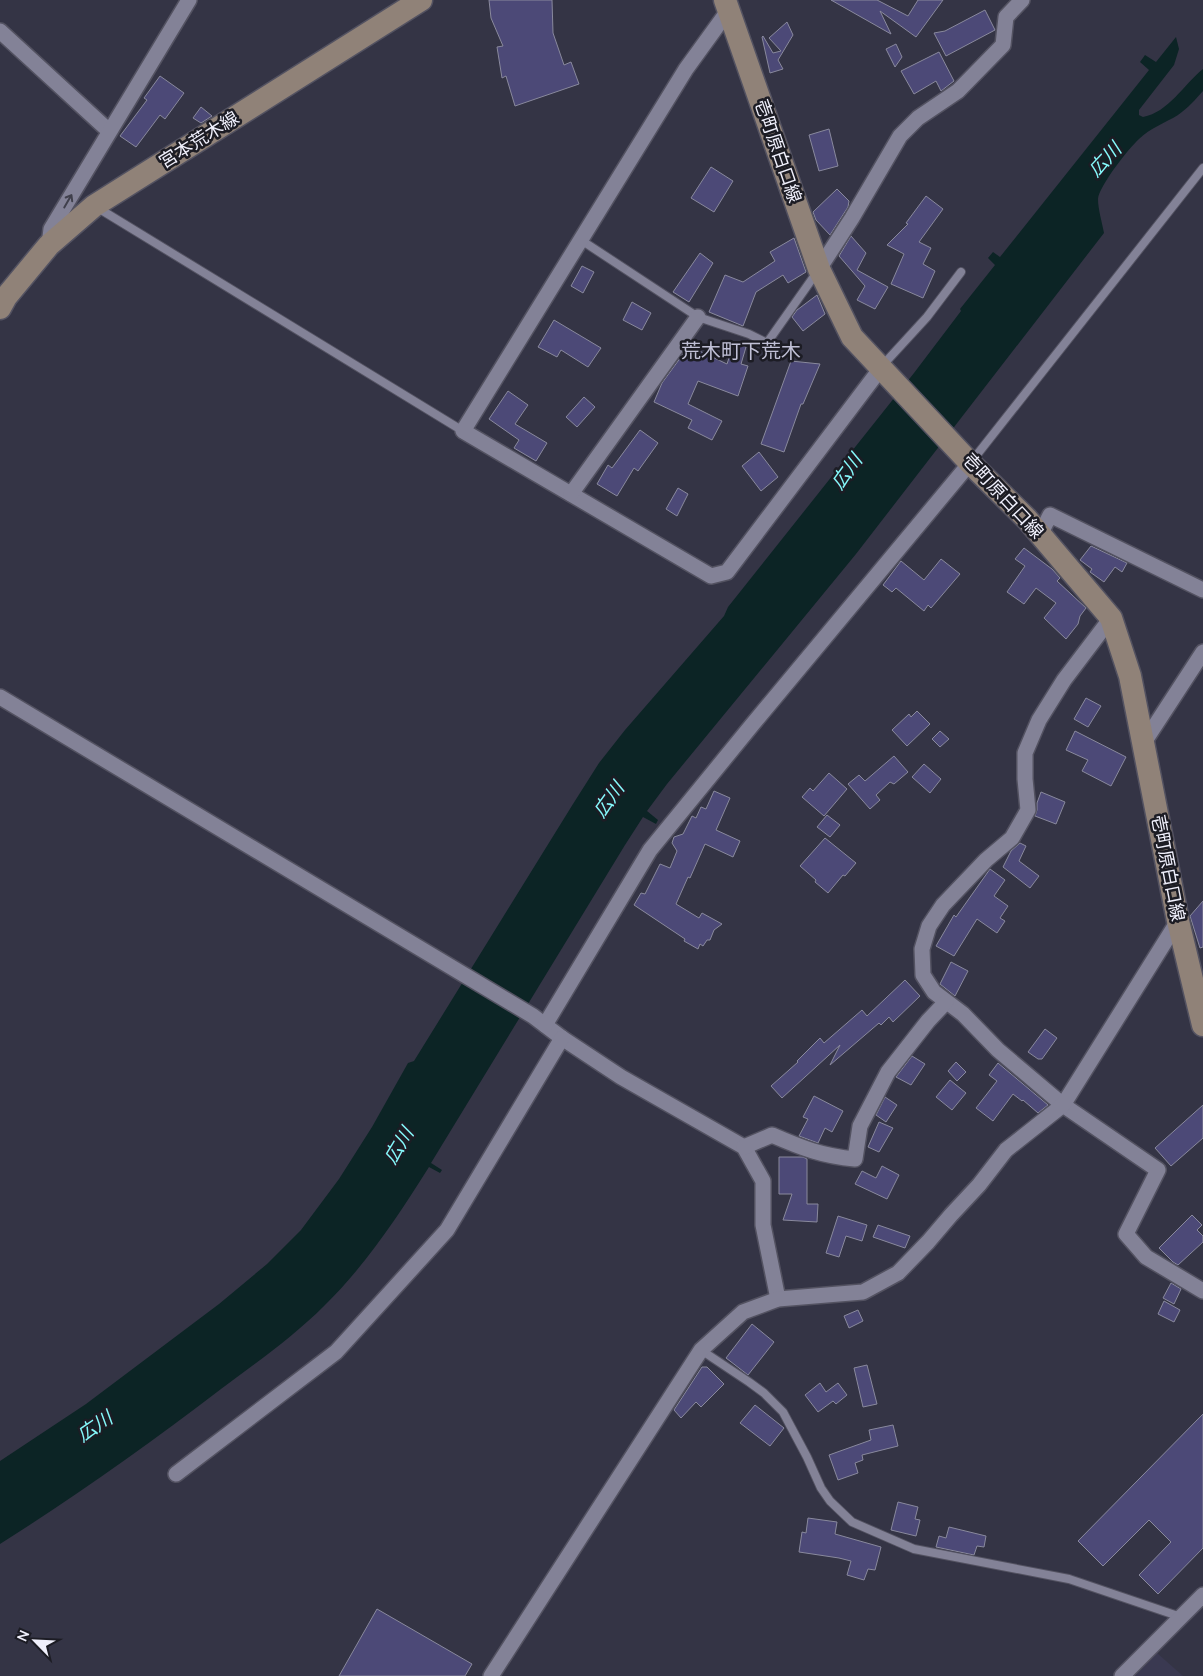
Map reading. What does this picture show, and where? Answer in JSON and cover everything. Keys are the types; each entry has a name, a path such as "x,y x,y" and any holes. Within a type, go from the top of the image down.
{"main road":[{"name":"宮本荒木線","path":"0,308 6,297 49,245 94,206 421,0"},
{"name":"壱町原白口線","path":"726,5 819,269 852,337 964,456 1027,519 1111,618 1130,676 1178,921 1203,1024"}],"street":[{"path":"49,245 51,229 189,0"},
{"path":"819,269 852,218 900,136 918,118 958,91 1003,45 1006,17 1022,0"},
{"path":"726,5 463,431 711,576 726,572 884,371"},
{"path":"0,32 109,131"},
{"path":"572,494 698,317"},
{"path":"539,1021 650,850 752,725 964,456"},
{"path":"1040,535 1050,515 1203,590"},
{"path":"1111,618 1064,680 1039,720 1025,753 1024,780 1028,810 1012,838 973,873 943,905 929,926 922,949 923,975 934,992 962,1014 998,1050 1063,1105 1158,1170 1126,1234 1146,1257 1203,1291"},
{"path":"1143,744 1203,652"},
{"path":"0,697 440,960 539,1021 622,1077 744,1147 763,1181 763,1226 778,1299"},
{"path":"491,1676 700,1350 743,1312 778,1299 863,1292 898,1273 979,1185 1006,1150 1063,1105 1178,921"},
{"path":"744,1147 772,1135 807,1150 832,1157 855,1159 860,1126 888,1072 928,1021 946,1002"},
{"path":"176,1474 336,1352 447,1230 562,1038"},
{"path":"1122,1676 1203,1595"}],"lane":[{"path":"964,456 1203,168"},
{"path":"94,206 463,431"},
{"path":"581,240 698,317 749,334 767,343 819,269"},
{"path":"884,371 961,272"},
{"path":"700,1350 764,1393 783,1412 821,1488 852,1522 914,1549 1069,1579 1181,1617"}],"shaded area":[{"path":"1157,1653 1183,1676 1135,1676"}],"water":[{"name":"広川","path":"1176,37 1179,49 1174,65 1139,110 1139,115 1143,117 1161,110 1203,69 1203,91 1182,112 1143,135 1122,159 1103,185 1098,199 1104,233 856,554 667,784 647,811 658,820 656,824 643,817 625,845 431,1163 442,1170 440,1173 429,1167 368,1257 324,1306 300,1328 139,1450 0,1544 0,1461 86,1404 219,1304 267,1264 301,1230 339,1179 372,1127 408,1063 414,1061 599,763 625,730 724,616 728,607 914,373 961,311 960,309 995,265 988,258 993,252 1000,257 1149,70 1140,62 1145,55 1156,62"}],"building":[{"path":"489,0 552,0 553,33 564,65 571,62 579,84 515,106 506,76 502,78 497,47 503,46 491,18"},
{"path":"831,0 877,0 908,16 918,0 943,0 916,37 880,11 891,34"},
{"path":"985,10 995,30 946,56 934,33 945,31"},
{"path":"787,22 793,35 778,60 783,69 770,73 762,37 773,53 781,51 769,38"},
{"path":"896,44 902,57 895,67 886,49"},
{"path":"939,52 954,81 941,91 936,81 914,94 901,71"},
{"path":"160,76 184,93 165,119 160,115 136,147 120,136 147,100 144,98"},
{"path":"201,107 212,116 201,123 193,118"},
{"path":"829,129 838,166 819,171 809,135"},
{"path":"711,167 733,181 714,212 691,198"},
{"path":"837,189 849,201 848,207 830,235 816,220 813,212"},
{"path":"926,196 943,209 919,242 931,248 923,264 935,271 923,298 891,284 904,254 887,245 908,224 906,223"},
{"path":"851,236 866,253 857,270 888,287 875,309 857,300 865,286 839,256"},
{"path":"794,238 806,272 788,283 783,275 756,292 743,326 709,312 725,275 743,282 775,261 770,252"},
{"path":"700,253 713,263 689,302 673,292"},
{"path":"582,266 594,272 583,293 571,286"},
{"path":"817,295 825,314 803,331 792,317 797,310"},
{"path":"632,302 651,313 642,330 623,320"},
{"path":"554,320 601,348 588,367 561,350 557,357 538,347"},
{"path":"734,343 746,347 741,364 748,366 738,396 698,381 688,404 722,421 712,440 688,428 692,420 654,402 662,383 689,346 727,364"},
{"path":"791,361 820,364 803,404 801,404 784,452 761,444"},
{"path":"508,391 528,405 515,424 547,443 536,461 514,448 519,440 489,419"},
{"path":"584,397 595,407 577,427 566,417"},
{"path":"640,430 658,443 638,471 634,468 617,496 597,484 608,465 612,468"},
{"path":"759,452 778,477 761,491 742,466"},
{"path":"678,488 688,494 677,516 666,509"},
{"path":"1091,546 1127,563 1122,572 1115,567 1104,582 1090,572 1092,569 1080,560"},
{"path":"1024,548 1052,569 1060,578 1057,581 1086,608 1080,616 1078,624 1066,639 1044,618 1056,603 1036,588 1024,604 1007,592 1025,566 1015,559"},
{"path":"941,559 960,574 931,608 928,605 924,611 896,588 892,592 883,585 901,561 924,580"},
{"path":"1086,698 1101,706 1088,727 1074,719"},
{"path":"917,711 930,724 907,746 892,730 909,714 911,717"},
{"path":"940,731 949,739 940,747 932,739"},
{"path":"1075,731 1126,757 1111,786 1082,771 1088,760 1066,750"},
{"path":"894,756 908,772 894,784 890,782 876,795 880,800 870,809 848,784 859,775 865,781"},
{"path":"924,764 941,779 930,793 912,777"},
{"path":"829,773 847,789 824,816 802,797 810,788 813,791"},
{"path":"714,791 730,798 716,830 740,841 733,857 705,844 676,904 699,918 702,913 722,924 714,930 710,940 707,940 703,946 700,944 698,949 634,905 641,893 645,894 660,864 670,868 677,851 672,843 674,837 683,834 692,816 696,818 701,807 706,809"},
{"path":"1041,792 1065,802 1056,824 1035,816"},
{"path":"827,815 840,825 830,837 817,827"},
{"path":"825,838 856,863 828,893 800,866"},
{"path":"1020,843 1026,846 1019,861 1039,876 1030,888 1003,867 1011,851"},
{"path":"990,869 1005,880 994,896 1008,906 1000,918 1005,921 997,933 977,919 954,956 936,946 954,915 956,917"},
{"path":"1203,901 1203,947 1200,948 1190,916"},
{"path":"951,962 968,971 955,996 940,984"},
{"path":"905,980 920,996 893,1022 889,1017 881,1025 879,1023 830,1065 840,1045 782,1098 771,1086 798,1062 820,1038 824,1043 862,1010 867,1016"},
{"path":"1045,1029 1057,1038 1042,1059 1038,1059 1028,1052"},
{"path":"912,1056 925,1064 911,1085 896,1077"},
{"path":"956,1062 966,1072 957,1081 948,1071"},
{"path":"998,1063 1048,1105 1038,1113 1013,1094 993,1121 976,1108 997,1081 989,1075"},
{"path":"950,1080 966,1093 952,1110 936,1097"},
{"path":"814,1096 843,1111 832,1132 825,1128 818,1143 799,1136 808,1119 803,1117"},
{"path":"885,1097 897,1105 886,1122 876,1115"},
{"path":"1203,1105 1203,1138 1171,1166 1155,1148"},
{"path":"879,1122 893,1128 879,1152 868,1147"},
{"path":"779,1157 803,1157 807,1159 807,1204 818,1204 817,1222 783,1220 792,1194 779,1194"},
{"path":"882,1166 899,1175 887,1199 855,1184 862,1171 876,1178"},
{"path":"1192,1215 1202,1225 1197,1230 1203,1236 1203,1242 1178,1265 1159,1248"},
{"path":"838,1216 867,1225 862,1241 846,1236 839,1257 826,1253"},
{"path":"878,1225 910,1236 905,1248 873,1237"},
{"path":"1171,1283 1181,1289 1174,1304 1163,1298"},
{"path":"1164,1301 1180,1310 1174,1322 1158,1314"},
{"path":"858,1310 863,1321 849,1328 844,1316"},
{"path":"752,1324 774,1342 748,1375 726,1358"},
{"path":"867,1365 877,1404 863,1407 854,1368"},
{"path":"702,1367 707,1367 724,1384 701,1407 696,1402 681,1418 674,1410"},
{"path":"820,1383 826,1392 838,1383 847,1395 836,1404 833,1401 818,1412 805,1395"},
{"path":"755,1405 784,1428 770,1446 740,1423"},
{"path":"1203,1414 1203,1548 1158,1594 1139,1575 1171,1542 1149,1520 1103,1566 1078,1541"},
{"path":"893,1425 898,1446 862,1455 863,1460 855,1463 858,1473 838,1480 829,1455 871,1440 869,1430"},
{"path":"898,1502 918,1507 915,1519 920,1520 916,1536 891,1530"},
{"path":"808,1518 837,1522 835,1534 881,1547 875,1570 868,1569 864,1580 847,1575 851,1561 799,1552 802,1532 806,1533"},
{"path":"949,1527 986,1536 984,1547 977,1546 974,1555 936,1547 939,1536 946,1538"},
{"path":"377,1609 472,1664 465,1676 339,1676"}],"district":[{"name":"荒木町下荒木","path":"741,351"}]}
